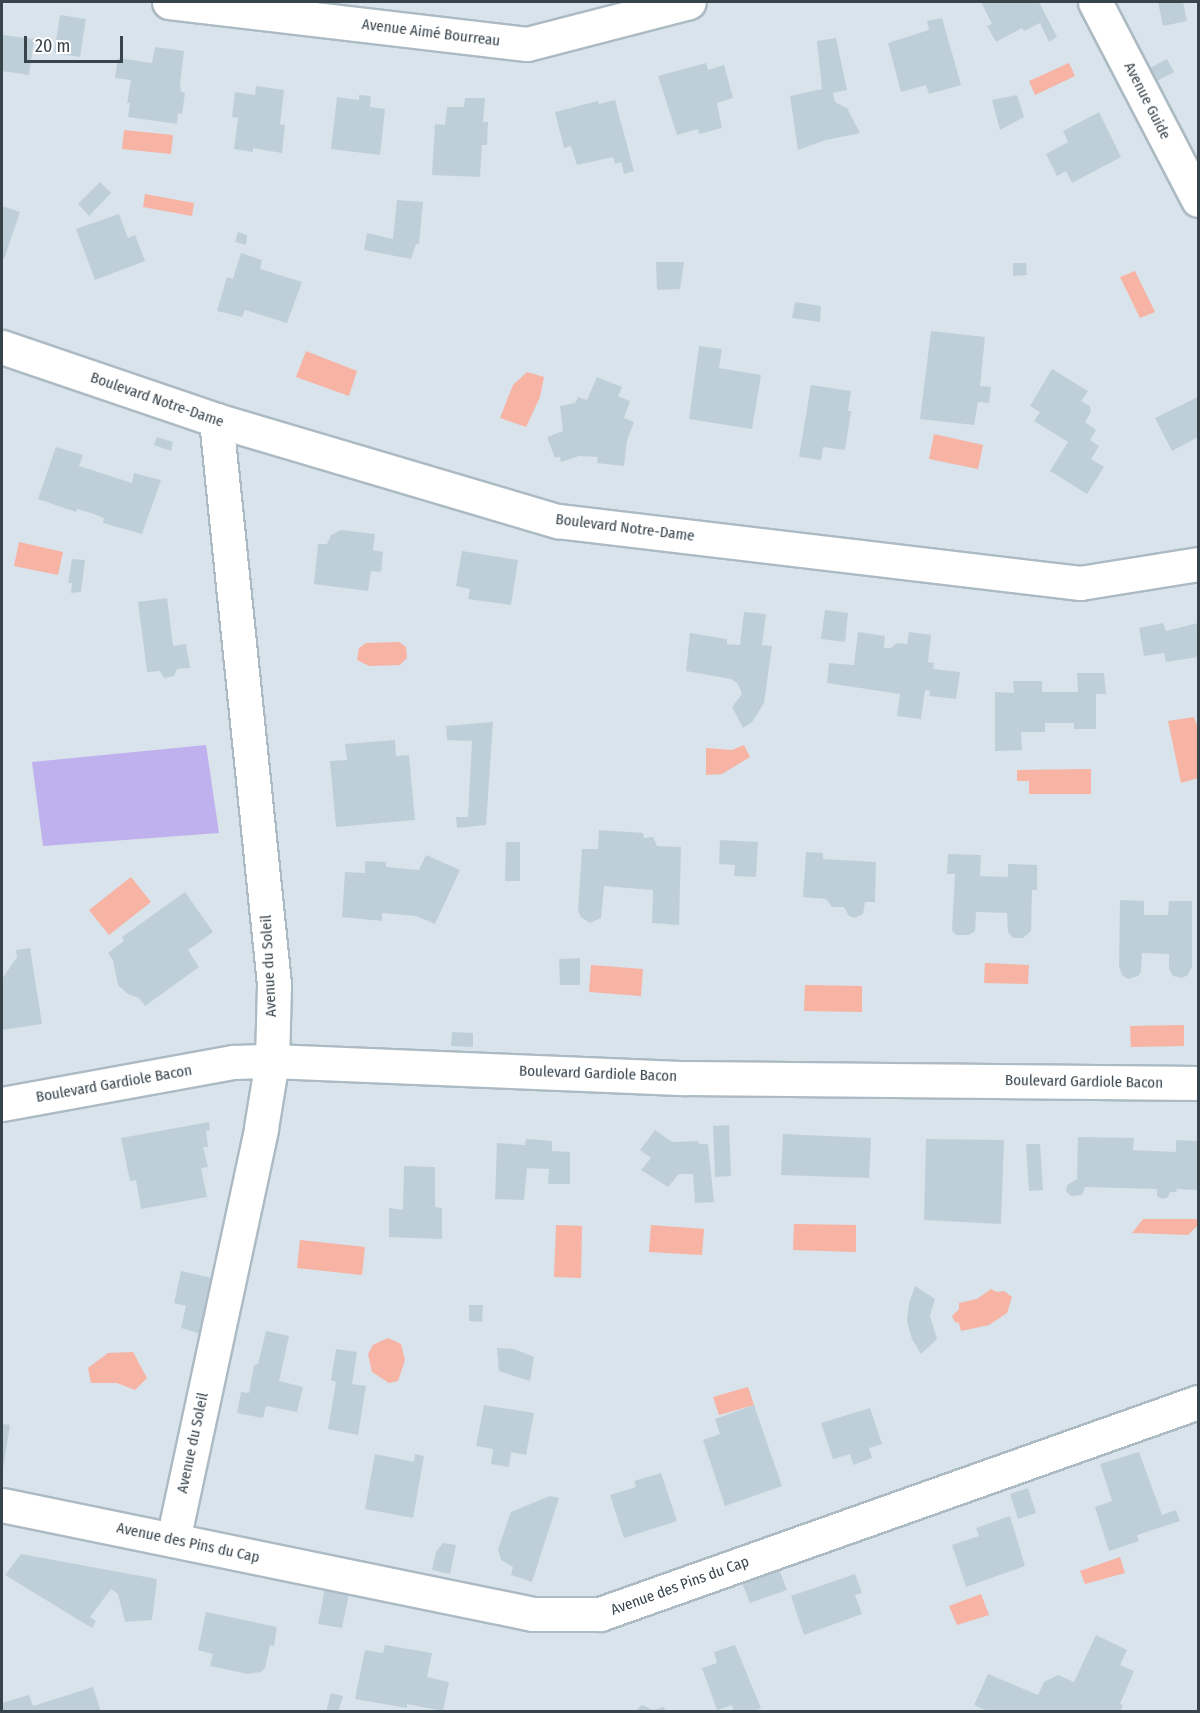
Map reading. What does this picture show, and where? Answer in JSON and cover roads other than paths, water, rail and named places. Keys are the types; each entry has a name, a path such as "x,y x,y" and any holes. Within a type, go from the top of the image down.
{"street":[{"name":"Avenue Aimé Bourreau","path":"170,2 527,44 689,2"},
{"name":"Avenue Guide","path":"1095,2 1198,200"},
{"name":"Boulevard Notre-Dame","path":"2,347 216,420 558,521 1080,583 1198,564"},
{"name":"Avenue du Soleil","path":"172,1540 261,1128 272,1060 274,984 216,420"},
{"name":"Boulevard Gardiole Bacon","path":"2,1104 234,1062 272,1060 686,1078 1198,1083"},
{"name":"Avenue des Pins du Cap","path":"2,1505 533,1614 600,1614 1198,1402"}]}
